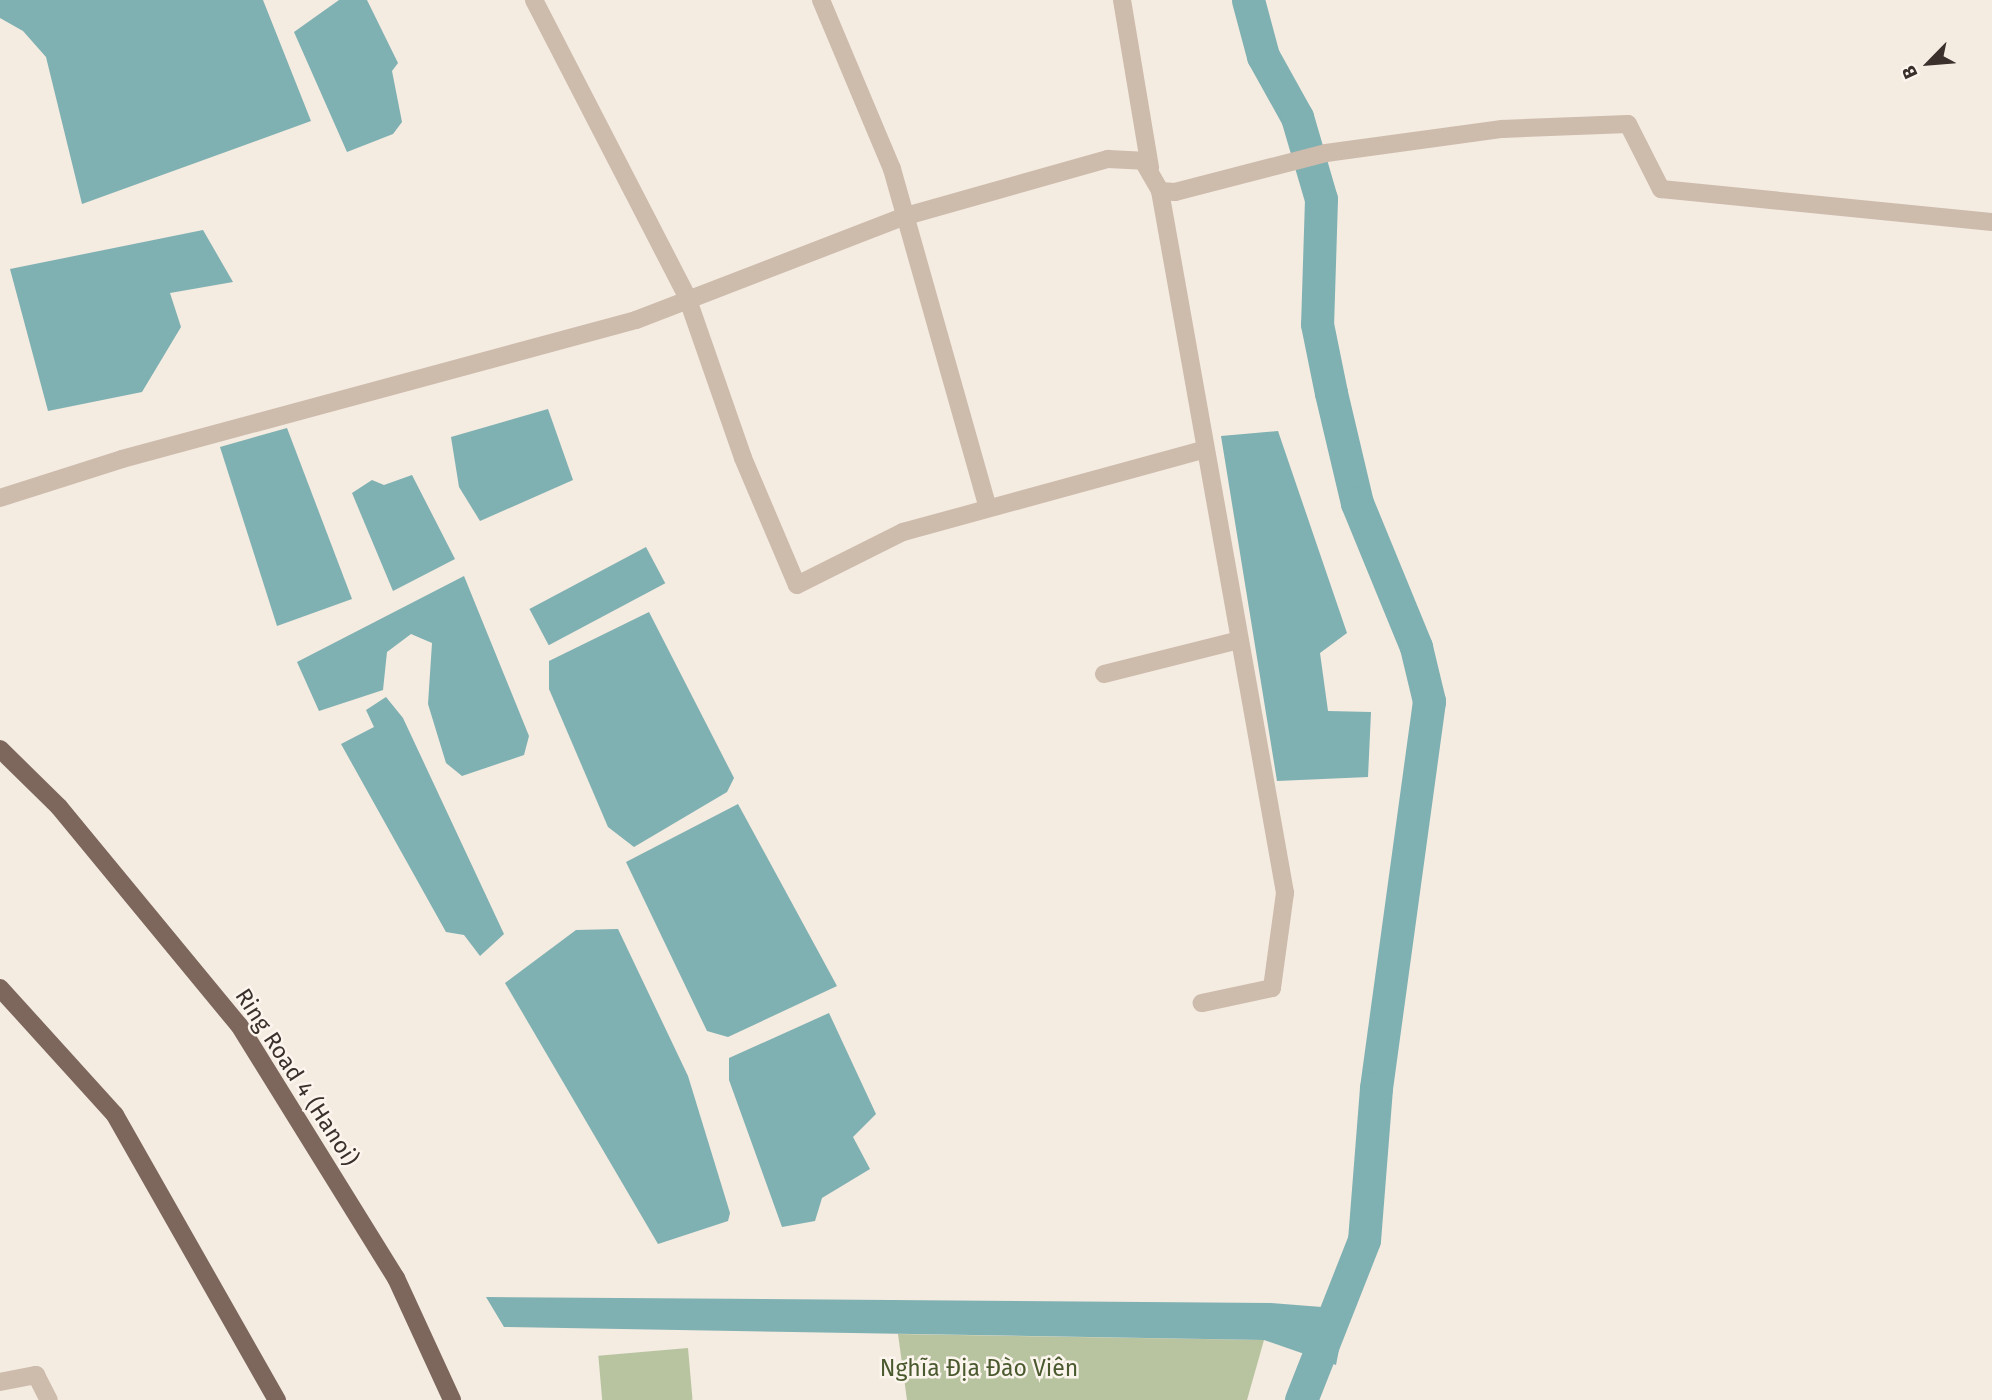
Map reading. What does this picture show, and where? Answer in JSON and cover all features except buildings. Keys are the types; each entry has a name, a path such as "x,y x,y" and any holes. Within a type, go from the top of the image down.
{"main road":[{"name":"Ring Road 4 (Hanoi)","path":"0,749 59,807 239,1025 396,1278 452,1400"},
{"path":"0,988 115,1115 277,1400"}],"street":[{"path":"534,0 687,297 743,458 797,585 879,541 987,504 1203,450"},
{"path":"821,0 885,148 987,504"},
{"path":"1122,0 1150,168 1160,191 1285,915 1272,988 1202,1003"},
{"path":"1160,191 1243,175 1326,153 1502,129 1628,124 1661,189 1992,222"},
{"path":"0,498 148,451 636,320 687,297 906,216 1108,159 1132,156 1150,168"},
{"path":"1104,674 1239,640"},
{"path":"0,1382 36,1375 49,1400"}],"green space":[{"name":"Nghĩa Địa Đào Viên","path":"898,1334 1264,1340 1247,1400 907,1400"},
{"path":"688,1348 693,1400 602,1400 598,1356"}],"water":[{"path":"0,0 263,0 311,121 82,204 46,57 23,31 0,18"},
{"path":"339,0 367,0 398,63 392,71 402,122 393,134 347,152 294,32"},
{"path":"203,230 233,282 170,293 181,327 142,392 48,411 10,269"},
{"path":"548,409 573,480 480,521 459,487 451,437"},
{"path":"287,428 352,599 277,626 220,447"},
{"path":"1278,431 1347,633 1320,653 1328,711 1371,712 1368,777 1277,781 1221,436"},
{"path":"412,475 455,559 393,591 352,493 372,480 384,485"},
{"path":"646,547 665,583 549,645 529,609"},
{"path":"464,576 529,736 524,755 462,776 446,763 428,704 432,643 411,634 387,652 383,690 319,711 297,662"},
{"path":"649,612 734,778 727,792 634,847 608,827 549,689 549,661"},
{"path":"386,697 403,718 504,934 480,956 464,935 446,932 341,744 374,727 366,710"},
{"path":"738,804 837,986 728,1037 707,1031 626,862"},
{"path":"618,929 688,1076 730,1213 728,1221 658,1244 505,983 576,930"},
{"path":"829,1013 876,1114 853,1137 870,1169 822,1198 815,1221 782,1227 729,1080 729,1058"},
{"path":"486,1297 1271,1303 1347,1309 1336,1365 1264,1340 504,1327"}],"waterway":[{"path":"1248,0 1263,56 1297,117 1321,199 1317,324 1331,393 1357,503 1416,647 1429,701 1376,1088 1364,1240 1301,1400"}]}
